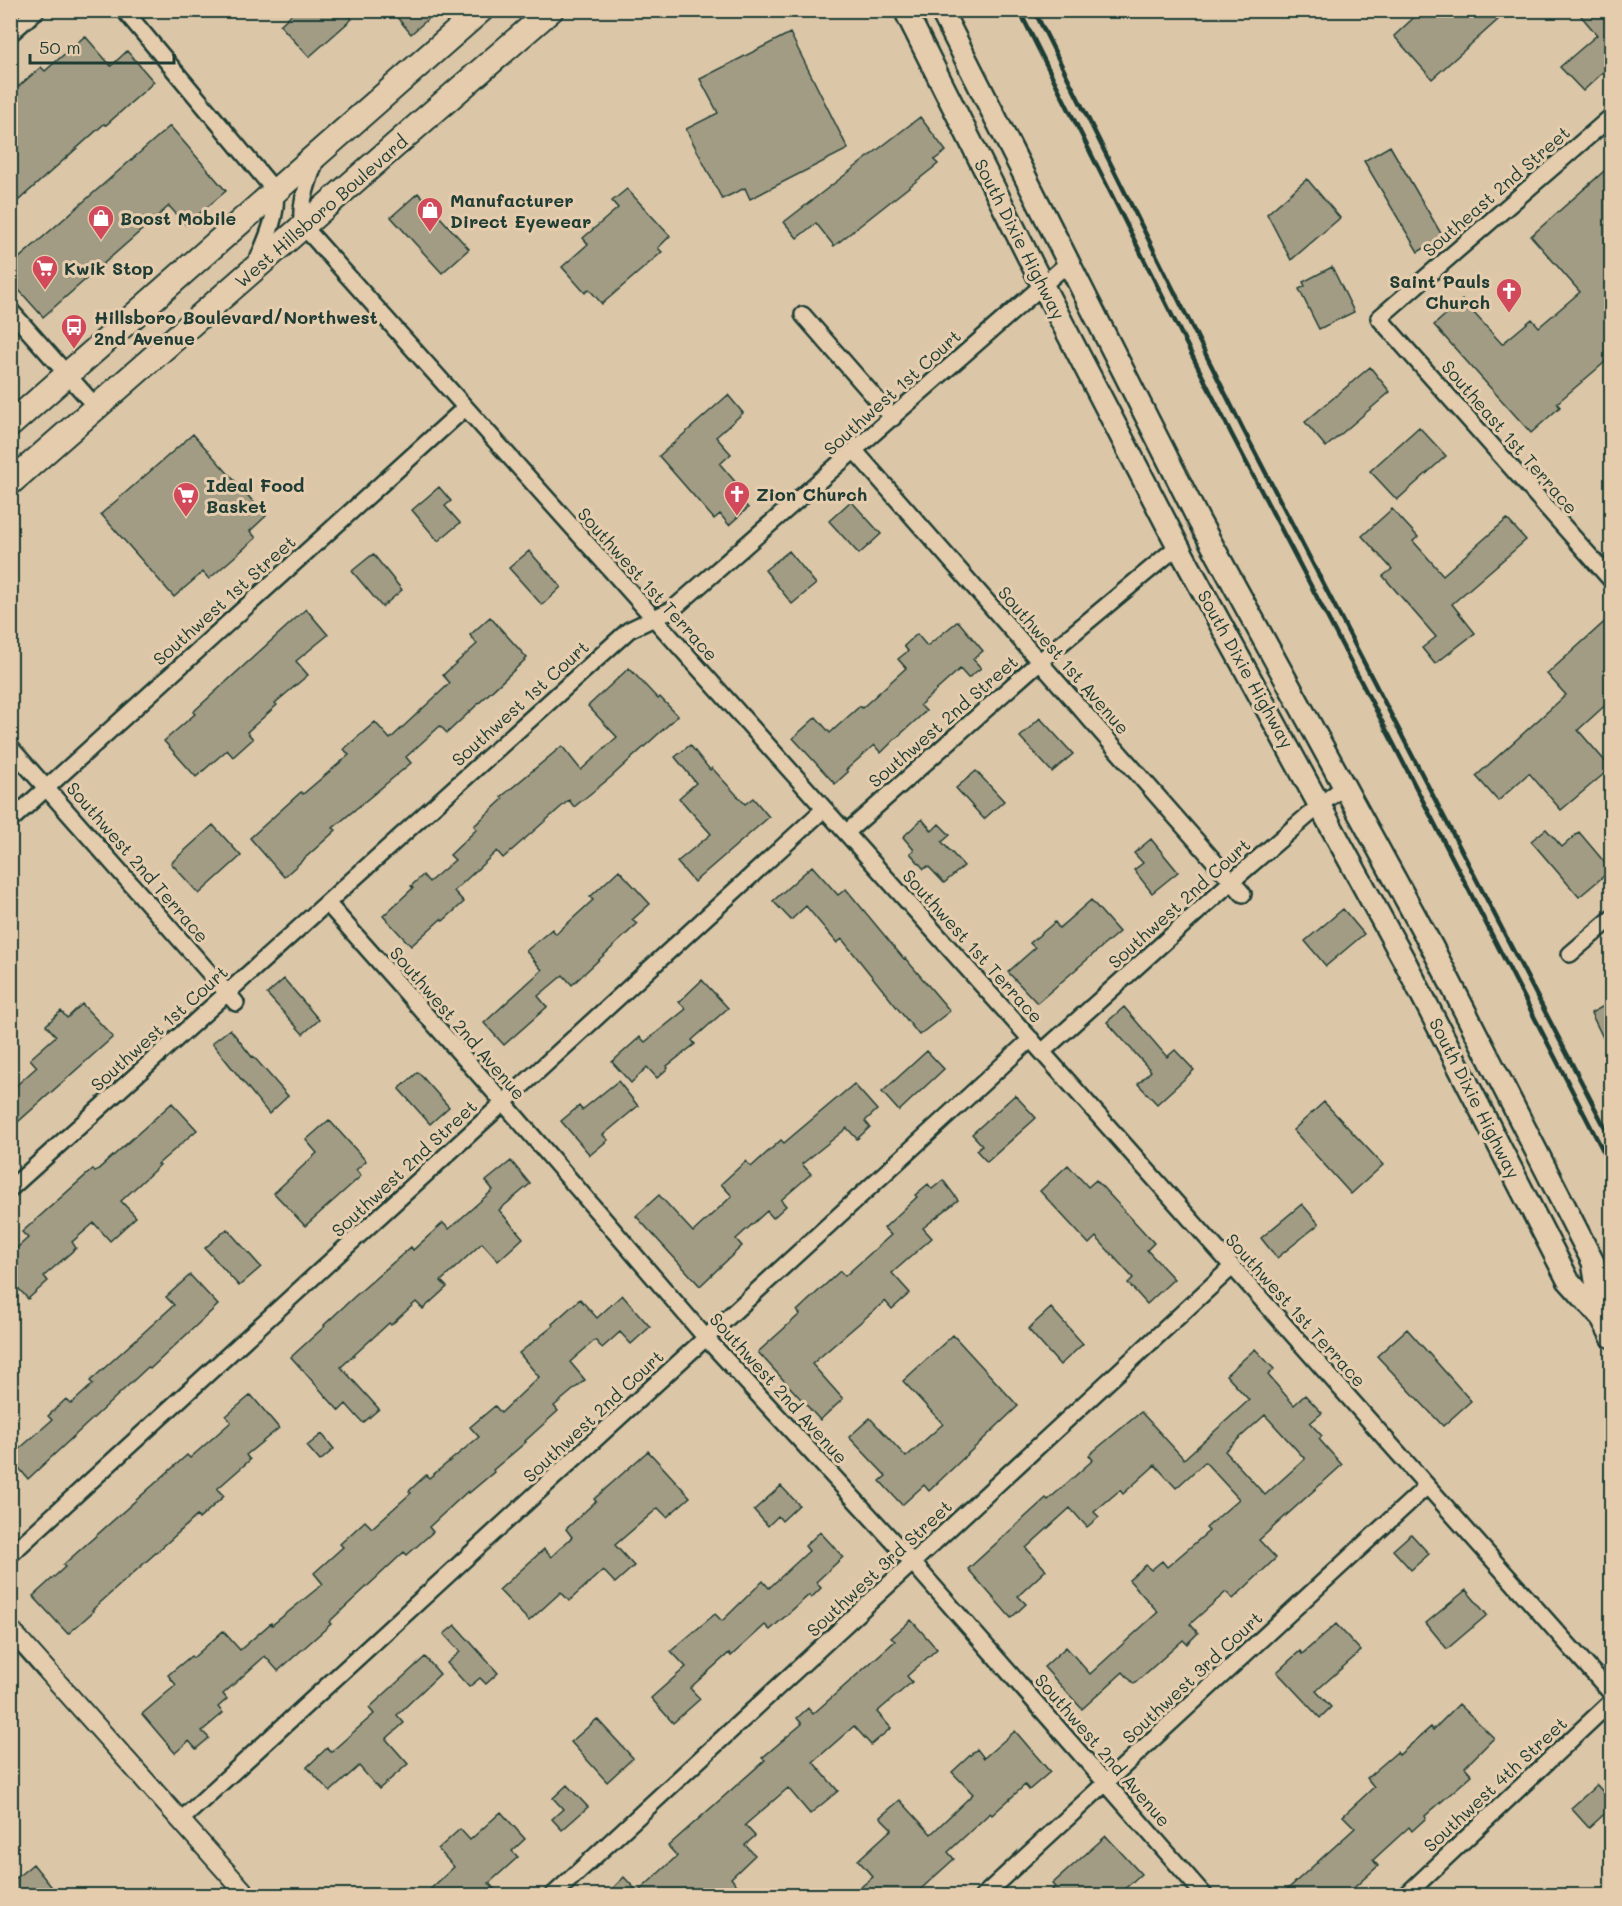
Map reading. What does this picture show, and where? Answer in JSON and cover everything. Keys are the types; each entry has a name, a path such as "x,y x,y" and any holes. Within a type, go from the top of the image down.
{"main road":[{"path":"10,425 481,10"},
{"name":"West Hillsboro Boulevard","path":"10,483 551,10"},
{"name":"South Dixie Highway","path":"905,10 1042,284 1178,546 1405,962 1568,1280 1602,1318"},
{"name":"South Dixie Highway","path":"941,10 1199,521 1432,946 1593,1262 1602,1318 1611,1337"}],"street":[{"path":"10,34 37,10"},
{"path":"124,10 275,191 277,204 271,226 253,271"},
{"name":"Southeast 2nd Street","path":"1379,318 1611,116"},
{"path":"304,226 302,213 306,191 319,153"},
{"name":"Southwest 1st Terrace","path":"304,226 1042,1052 1611,1694"},
{"name":"Southwest 1st Court","path":"10,1189 232,998 327,903 629,630 673,609 1068,263"},
{"path":"10,310 96,407"},
{"path":"803,315 893,418"},
{"name":"Southeast 1st Terrace","path":"1379,318 1608,570"},
{"name":"Southwest 1st Street","path":"10,821 465,408"},
{"name":"Southwest 1st Avenue","path":"855,451 1243,894"},
{"name":"Southwest 2nd Street","path":"846,833 1040,662 1178,546"},
{"name":"Southwest 2nd Terrace","path":"10,747 232,998"},
{"name":"Southwest 2nd Court","path":"1042,1052 1232,881 1345,786"},
{"name":"Southwest 2nd Street","path":"10,1555 824,809"},
{"name":"Southwest 2nd Avenue","path":"327,903 504,1103 706,1338 913,1563 1205,1896"},
{"path":"1570,954 1611,918"},
{"name":"Southwest 2nd Court","path":"181,1820 1030,1040"},
{"name":"Southwest 3rd Street","path":"552,1896 1232,1268"},
{"name":"Southwest 3rd Court","path":"983,1896 1427,1486"},
{"path":"10,1629 248,1896"},
{"name":"Southwest 4th Street","path":"1405,1896 1611,1701"}],"building":[{"path":"296,10 344,10 352,19 309,57 280,25"},
{"path":"391,10 438,10 411,34"},
{"path":"1422,10 1509,10 1432,79 1394,36"},
{"path":"1576,10 1611,10 1611,65 1583,91 1560,67 1597,35"},
{"path":"790,33 848,149 750,199 745,188 722,199 686,129 718,113 700,79"},
{"path":"85,36 111,66 127,51 154,82 10,208 10,94 41,67 45,71"},
{"path":"920,117 946,151 934,160 938,164 834,246 816,223 797,238 784,222"},
{"path":"170,126 226,191 186,225 169,206 43,317 10,280 10,266"},
{"path":"1390,146 1443,237 1418,252 1364,161"},
{"path":"1611,165 1611,357 1557,403 1560,407 1531,433 1434,325 1462,300 1502,344 1532,319 1539,327 1580,292 1531,236"},
{"path":"1307,179 1340,218 1291,260 1267,214"},
{"path":"627,189 670,236 658,248 662,252 602,304 589,289 585,293 562,267 588,244 583,238 618,208 612,201"},
{"name":"Manufacturer Direct Eyewear","path":"418,193 469,249 442,273 391,217"},
{"path":"1332,267 1354,312 1319,329 1299,289 1305,286 1303,282"},
{"path":"1370,367 1390,392 1326,447 1305,422"},
{"path":"728,395 743,413 716,437 731,454 720,464 743,491 738,496 748,508 729,525 720,514 714,519 659,456"},
{"path":"1419,427 1446,456 1397,500 1370,471"},
{"path":"193,434 266,516 250,531 256,538 209,579 203,572 174,597 101,514"},
{"path":"439,487 451,501 445,506 460,523 438,541 412,510"},
{"path":"851,501 881,534 859,554 829,521"},
{"path":"1392,509 1418,537 1413,541 1443,575 1507,519 1526,540 1452,604 1475,633 1435,664 1422,648 1436,637 1383,576 1392,569 1362,536"},
{"path":"529,551 561,587 542,605 509,568"},
{"path":"789,551 816,584 792,604 765,570"},
{"path":"373,554 402,590 382,607 352,571"},
{"path":"306,609 328,635 296,661 308,675 275,703 277,705 247,732 253,739 233,757 227,750 196,777 164,741"},
{"path":"1611,616 1611,700 1578,730 1611,768 1561,810 1529,773 1498,801 1476,776 1566,695 1547,674"},
{"path":"490,617 527,658 447,733 440,726 406,757 411,763 333,828 336,830 284,877 250,838 301,792 303,794 349,755 344,749 375,722 390,739 450,683 443,675 477,644 470,635"},
{"path":"958,621 983,651 973,659 981,668 968,678 960,669 920,705 926,711 881,753 874,745 846,770 848,772 835,784 793,738 816,717 830,733 906,668 898,659 908,651 904,646 917,634 927,646"},
{"path":"629,668 658,699 660,697 678,716 574,807 569,800 503,858 497,851 454,891 464,902 411,946 383,916 413,888 411,886 423,875 429,882 455,860 450,855 477,829 474,826 503,799 501,797 562,746 581,770 617,737 588,706"},
{"path":"1040,718 1073,754 1052,772 1020,737"},
{"path":"690,745 710,770 712,768 745,804 753,798 769,817 694,882 677,862 711,834 679,798 696,783 675,757"},
{"path":"976,771 1004,801 984,819 956,788"},
{"path":"922,819 932,831 939,824 950,835 942,842 964,866 944,883 928,866 924,869 910,853 914,850 903,837"},
{"path":"213,825 241,856 199,894 171,863"},
{"path":"1546,829 1562,847 1579,832 1611,870 1579,897 1531,841"},
{"path":"1151,839 1178,872 1152,893 1134,870 1143,863 1134,853"},
{"path":"812,866 838,895 846,889 950,1011 919,1035 842,939 837,943 806,906 791,920 773,901"},
{"path":"619,870 650,904 632,920 637,924 572,985 563,975 538,996 547,1007 504,1045 484,1023 542,970 526,951 552,929 556,934 593,900 590,897"},
{"path":"1091,900 1119,932 1037,1003 1008,972 1035,948 1030,943 1055,922 1059,928"},
{"path":"1343,909 1364,934 1326,966 1305,941"},
{"path":"284,979 319,1020 303,1034 267,994"},
{"path":"702,980 728,1008 692,1040 695,1044 667,1066 668,1068 657,1078 647,1067 631,1083 612,1062 640,1037 645,1042 686,1009 679,1002"},
{"path":"1611,1002 1611,1054 1591,1013"},
{"path":"82,1004 113,1037 10,1129 10,1091 37,1067 30,1059 56,1036 46,1025 61,1011 67,1018"},
{"path":"1124,1007 1167,1057 1175,1050 1194,1070 1157,1104 1138,1084 1151,1071 1107,1022"},
{"path":"230,1029 288,1096 269,1114 212,1043"},
{"path":"927,1051 944,1069 899,1111 882,1092"},
{"path":"418,1072 449,1107 430,1124 399,1089"},
{"path":"618,1081 638,1106 603,1135 608,1140 590,1155 561,1121 579,1106 582,1110"},
{"path":"854,1084 877,1110 865,1121 870,1127 857,1139 847,1128 802,1164 811,1174 781,1200 786,1206 773,1218 767,1211 736,1239 742,1246 700,1286 636,1216 659,1195 693,1232 732,1196 721,1184 746,1161 751,1167 781,1140 784,1143"},
{"path":"1015,1095 1036,1118 987,1162 976,1150 982,1145 972,1134"},
{"path":"1324,1102 1383,1165 1351,1194 1293,1130"},
{"path":"172,1103 197,1130 121,1201 136,1217 110,1241 94,1223 72,1242 76,1248 44,1276 48,1281 28,1299 10,1279 10,1254 28,1238 22,1232 93,1169 95,1172"},
{"path":"329,1120 366,1161 356,1170 361,1176 305,1226 274,1193 317,1153 306,1140"},
{"path":"511,1161 530,1184 499,1210 523,1238 498,1261 482,1243 441,1281 447,1287 423,1309 416,1302 391,1325 389,1323 341,1367 379,1409 363,1423 346,1404 339,1411 291,1357 411,1247 413,1250 443,1223 449,1229 493,1190 486,1181"},
{"path":"1068,1165 1088,1187 1096,1180 1154,1243 1147,1250 1174,1279 1147,1304 1128,1283 1133,1278 1096,1237 1089,1244 1040,1191"},
{"path":"943,1180 958,1200 923,1228 932,1238 892,1273 910,1293 892,1309 885,1301 812,1364 843,1399 820,1420 758,1352 800,1314 797,1311 840,1271 845,1276 891,1235 884,1228 917,1197 915,1195 928,1184 932,1189"},
{"path":"1302,1204 1319,1224 1277,1258 1261,1238"},
{"path":"227,1229 261,1267 239,1286 205,1248"},
{"path":"190,1275 218,1305 28,1479 10,1457 52,1420 48,1416 66,1399 71,1404 93,1384 90,1381 174,1305 166,1297"},
{"path":"622,1295 650,1327 631,1344 620,1332 602,1348 595,1340 570,1362 585,1380 554,1406 558,1411 493,1470 494,1472 469,1493 468,1491 429,1527 433,1532 407,1555 404,1552 329,1622 331,1624 278,1671 265,1656 223,1694 227,1699 218,1707 223,1713 202,1731 209,1738 196,1749 189,1741 175,1753 142,1714 176,1685 168,1675 191,1656 193,1658 223,1631 240,1650 271,1623 272,1625 323,1584 314,1573 343,1547 340,1544 365,1521 372,1528 411,1493 409,1491 426,1475 429,1478 479,1437 470,1427 495,1406 501,1413 539,1377 519,1353 553,1326 552,1324 580,1299 597,1318"},
{"path":"1051,1308 1083,1344 1060,1365 1028,1329"},
{"path":"1407,1329 1471,1401 1443,1426 1377,1356"},
{"path":"953,1335 1018,1406 929,1491 924,1485 902,1505 880,1481 886,1476 849,1437 870,1418 906,1457 943,1424 903,1381"},
{"path":"1255,1349 1274,1369 1268,1375 1294,1405 1305,1395 1322,1413 1310,1423 1322,1436 1319,1439 1342,1465 1259,1540 1276,1558 1233,1599 1226,1592 1190,1624 1198,1633 1187,1644 1183,1640 1134,1684 1123,1672 1082,1709 1044,1667 1066,1647 1090,1674 1158,1612 1129,1580 1146,1565 1151,1570 1162,1561 1167,1567 1209,1531 1206,1528 1239,1499 1205,1462 1176,1488 1155,1465 1123,1494 1120,1490 1094,1512 1099,1517 1087,1527 1070,1508 1026,1548 1046,1570 1018,1596 1026,1604 1011,1618 968,1569 1046,1498 1048,1500 1093,1460 1089,1455 1141,1412 1184,1459 1249,1400 1226,1375","holes":["1265,1415 1305,1459 1265,1495 1225,1451"]},
{"path":"251,1395 279,1428 246,1455 250,1460 217,1489 224,1496 199,1519 197,1516 68,1634 33,1596 65,1567 63,1565 187,1455 190,1458 231,1422 226,1416"},
{"path":"322,1434 334,1449 320,1461 307,1446"},
{"path":"648,1451 690,1497 667,1517 658,1508 615,1545 634,1566 615,1583 603,1570 569,1601 561,1592 529,1621 499,1590 544,1549 551,1557 572,1537 566,1529 596,1501 594,1499"},
{"path":"781,1486 799,1505 782,1521 778,1516 768,1526 754,1510"},
{"path":"820,1532 843,1557 816,1582 821,1588 811,1598 809,1595 770,1630 765,1625 731,1656 729,1653 690,1688 700,1699 673,1723 651,1698 686,1667 671,1651 715,1614 722,1621 763,1581 769,1588 809,1551 805,1546"},
{"path":"1411,1534 1429,1554 1411,1570 1393,1550"},
{"path":"1466,1590 1487,1615 1447,1649 1426,1623"},
{"path":"911,1620 937,1649 907,1676 912,1682 877,1712 891,1728 871,1745 854,1726 813,1762 838,1791 810,1814 788,1788 745,1825 755,1836 745,1845 755,1855 731,1878 746,1896 605,1896 624,1877 638,1892 677,1856 668,1846 802,1724 797,1718 808,1708 813,1714 895,1641 891,1638"},
{"path":"1336,1624 1361,1651 1316,1691 1331,1707 1320,1718 1277,1672 1300,1651 1302,1654"},
{"path":"455,1625 498,1673 486,1684 480,1678 469,1687 447,1663 460,1652 444,1634"},
{"path":"425,1657 440,1674 397,1715 404,1723 386,1739 408,1764 379,1789 359,1766 330,1792 307,1767 327,1748 331,1752 374,1714 369,1708"},
{"path":"1459,1704 1494,1738 1465,1767 1472,1775 1425,1816 1426,1818 1412,1831 1409,1827 1373,1860 1378,1866 1345,1896 1280,1896 1355,1828 1343,1816 1374,1787 1367,1778 1397,1752 1399,1755 1431,1727 1433,1730"},
{"path":"597,1719 633,1758 607,1782 571,1742"},
{"path":"1015,1731 1050,1772 1029,1790 1025,1785 992,1815 990,1813 948,1852 954,1859 913,1896 850,1896 873,1877 858,1860 892,1829 880,1817 900,1800 931,1834 973,1794 952,1772 977,1749 984,1758"},
{"path":"567,1785 588,1807 562,1830 552,1819 563,1809 553,1798"},
{"path":"1597,1785 1611,1801 1611,1808 1589,1828 1571,1808"},
{"path":"501,1812 525,1839 512,1851 518,1857 489,1883 500,1896 423,1896 454,1867 438,1849 460,1829 470,1840"},
{"path":"1106,1836 1141,1874 1117,1896 1046,1896 1055,1887 1052,1884"},
{"path":"33,1864 59,1896 10,1896 10,1883"}],"railway":[{"path":"1019,10 1232,435 1612,1168"},
{"path":"1034,10 1243,429 1612,1141"}],"place":[{"name":"Manufacturer Direct Eyewear","path":"430,233"},
{"name":"Boost Mobile","path":"101,241"},
{"name":"Kwik Stop","path":"45,291"},
{"name":"Saint Pauls Church","path":"1509,314"},
{"name":"Hillsboro Boulevard/Northwest 2nd Avenue","path":"74,350"},
{"name":"Zion Church","path":"737,517"},
{"name":"Ideal Food Basket","path":"186,518"}]}
